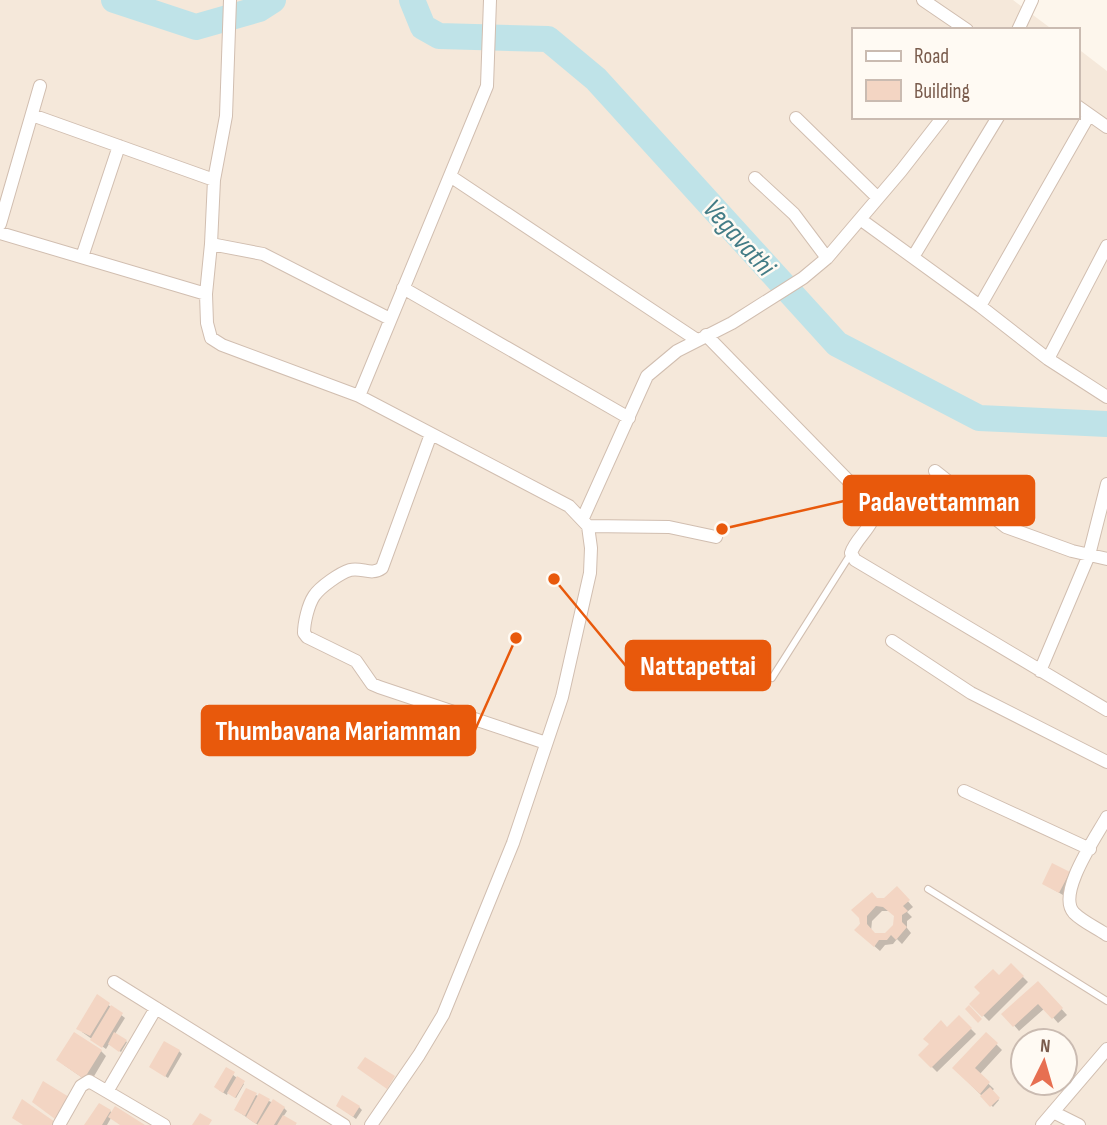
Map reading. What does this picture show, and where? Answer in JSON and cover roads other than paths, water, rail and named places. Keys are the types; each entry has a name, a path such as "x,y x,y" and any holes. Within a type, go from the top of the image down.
{"street":[{"path":"230,0 226,116 214,180 206,294 207,323 211,338 222,345 359,396 569,506 586,522 669,527 716,537"},
{"path":"359,396 487,86 491,0"},
{"path":"923,0 964,28"},
{"path":"1018,28 1032,0"},
{"path":"0,224 40,86"},
{"path":"1079,107 1107,127"},
{"path":"32,114 214,180"},
{"path":"980,306 1089,114"},
{"path":"796,118 878,198"},
{"path":"371,1125 443,1015 513,843 562,697 590,573 591,548 586,522 647,376 677,351 732,323 803,278 827,258 941,119"},
{"path":"913,257 997,119"},
{"path":"82,257 119,146"},
{"path":"450,176 702,337 874,507 873,520 853,545 851,553 855,560 1107,709"},
{"path":"755,178 794,214 827,258"},
{"path":"860,219 1048,359 1107,397"},
{"path":"0,233 206,294"},
{"path":"211,244 263,254 390,319"},
{"path":"1048,359 1107,246"},
{"path":"403,288 629,418"},
{"path":"431,434 382,568 372,572 354,569 348,571 317,592 304,633 307,638 356,661 372,684 546,743"},
{"path":"935,471 1006,527 1107,559"},
{"path":"1040,671 1089,555 1107,484"},
{"path":"892,640 979,697 1107,762"},
{"path":"964,791 1090,849"},
{"path":"1107,817 1068,894 1069,905 1074,913 1107,935"},
{"path":"114,982 344,1125"},
{"path":"108,1090 156,1009"},
{"path":"1042,1125 1107,1049"},
{"path":"59,1125 85,1082 93,1081 164,1125"},
{"path":"1053,1112 1079,1125"}],"lane":[{"path":"772,678 851,553"},
{"path":"928,889 1107,1001"}],"waterway":[{"name":"Vegavathi","path":"114,0 196,27 259,9 273,0"},
{"name":"Vegavathi","path":"412,0 423,27 439,36 548,39 596,79 837,344 979,418 1107,424"}],"place":[{"name":"Padavettamman","path":"722,529"},
{"name":"Nattapettai","path":"554,579"},
{"name":"Thumbavana Mariamman","path":"516,638"}]}
